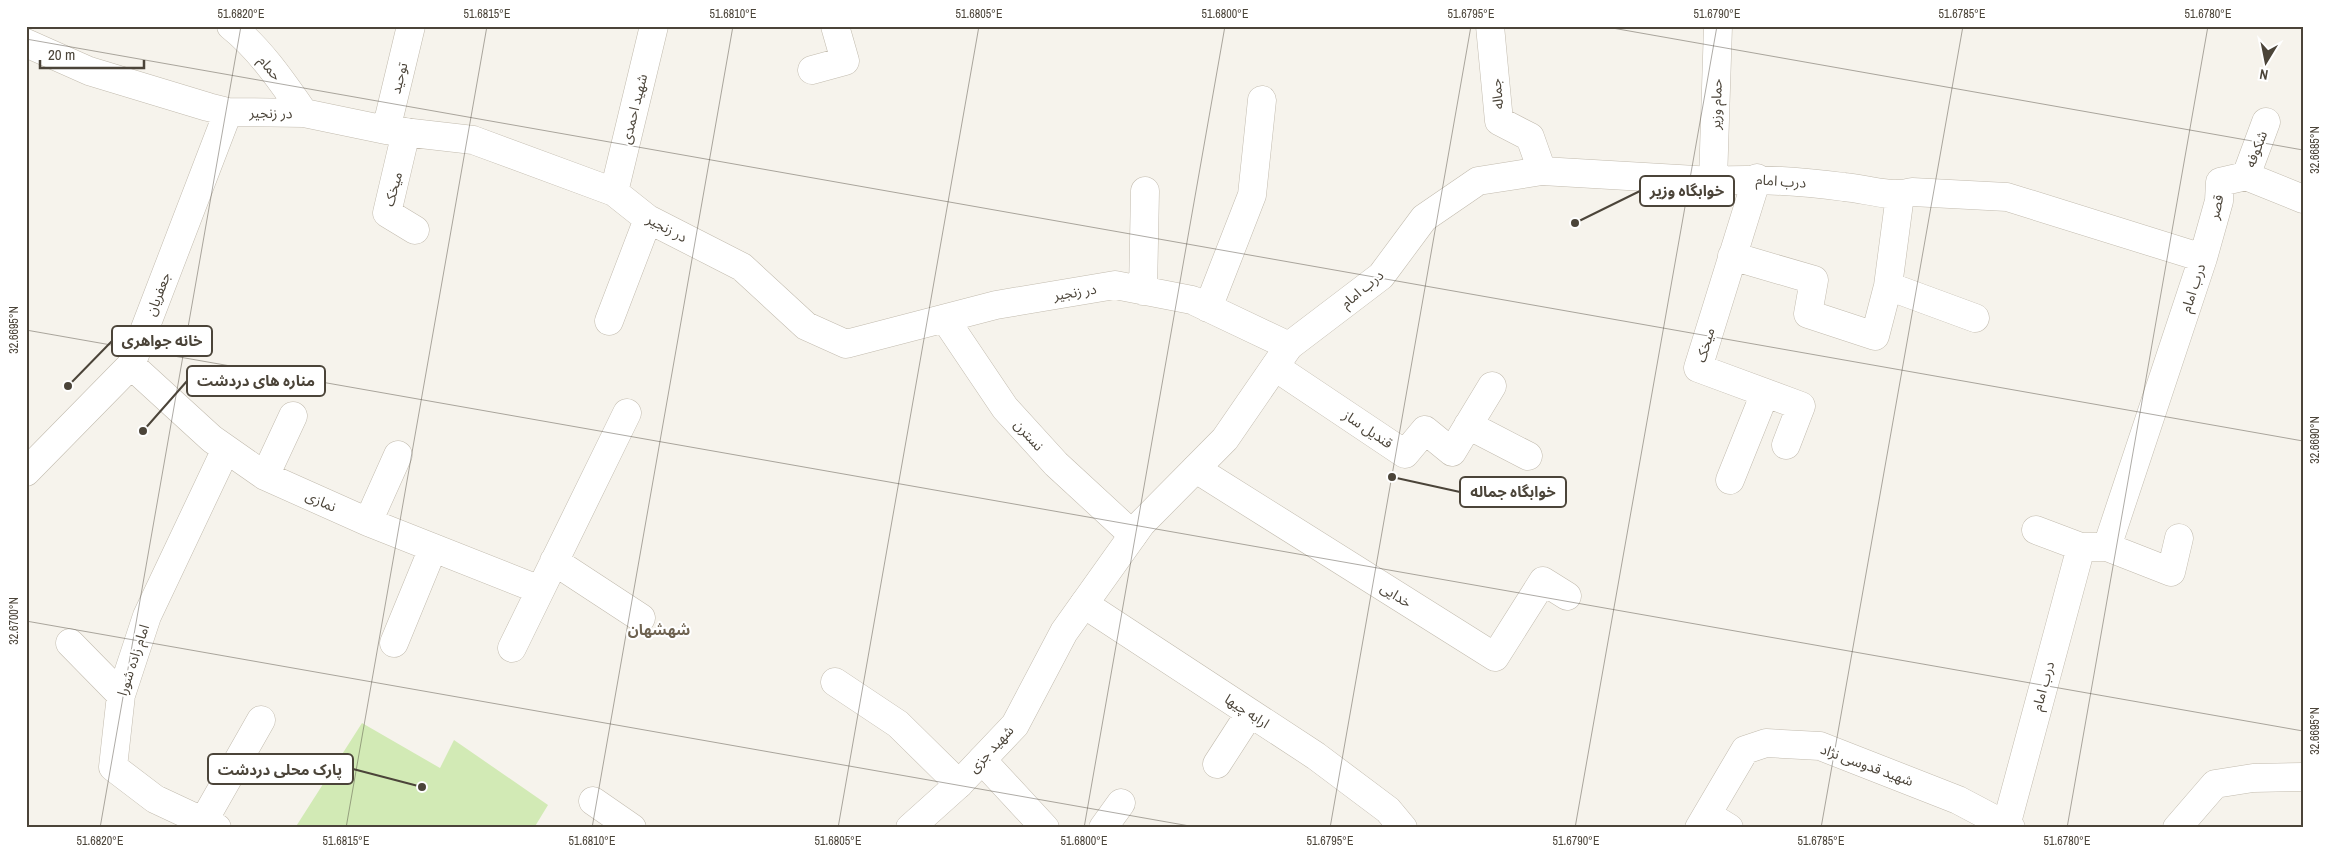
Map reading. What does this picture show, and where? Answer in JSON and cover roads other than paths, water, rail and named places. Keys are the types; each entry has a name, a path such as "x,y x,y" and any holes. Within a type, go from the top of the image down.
{"street":[{"path":"26,35 33,26"},
{"name":"حمام","path":"230,26 243,36 288,89 304,113"},
{"name":"توحید","path":"396,131 411,26"},
{"name":"شهید احمدی","path":"614,192 654,26"},
{"path":"812,70 845,61 834,26"},
{"name":"جماله","path":"1490,26 1499,121 1530,137 1542,171"},
{"name":"حمام وزیر","path":"1713,181 1718,26"},
{"name":"در زنجیر","path":"26,43 90,71 228,112 304,113 396,131 473,140 614,192 648,219 742,267 806,326 846,344 996,305 1115,285 1192,300 1208,308 1282,357"},
{"path":"1208,308 1252,195 1262,100"},
{"name":"جعفریان","path":"26,472 131,365 228,112"},
{"name":"شکوفه","path":"2246,176 2266,122"},
{"name":"میخک","path":"396,131 387,213 415,230"},
{"name":"درب امام","path":"1084,604 1141,524 1225,439 1282,357 1381,276 1424,218 1478,181 1542,171 1713,181 1757,178 1900,195 1912,192 2007,197 2203,258 2094,547 2008,827"},
{"path":"2246,176 2303,199"},
{"name":"قصر","path":"2203,258 2219,202 2220,182 2246,176"},
{"name":"میخک","path":"1757,178 1698,368 1801,406 1786,445"},
{"path":"1143,291 1145,191"},
{"path":"1732,256 1814,280 1808,314 1874,336 1888,286 1900,195"},
{"path":"609,321 648,219"},
{"path":"1888,286 1974,318"},
{"name":"نسترن","path":"945,319 1005,408 1056,464 1133,534"},
{"name":"قندیل ساز","path":"1282,357 1405,454 1425,430 1452,452 1492,386"},
{"name":"نمازی","path":"131,365 212,439 265,476 368,522 540,590"},
{"path":"1730,480 1765,393"},
{"path":"512,648 627,413"},
{"path":"265,476 293,416"},
{"path":"1468,425 1528,456"},
{"name":"امام زاده شورا","path":"210,825 155,799 113,767 121,695 147,616 226,449"},
{"path":"368,522 398,456"},
{"name":"خدایی","path":"1196,469 1495,657 1543,580 1567,596"},
{"path":"2036,530 2171,572 2179,538"},
{"path":"394,643 433,548"},
{"path":"554,562 641,618"},
{"name":"ارابه چیها","path":"1084,604 1316,756 1388,810 1403,828"},
{"name":"شهید جزی","path":"910,828 959,784 1015,725 1064,632 1084,604"},
{"path":"70,644 121,695"},
{"path":"835,682 898,724 959,784"},
{"path":"1217,764 1250,713"},
{"path":"210,825 261,720"},
{"name":"شهید قدوسی نژاد","path":"1712,823 1745,750 1766,743 1820,746 1958,800 2008,827"},
{"path":"982,760 1045,828"},
{"path":"2177,828 2216,784 2253,778 2303,777"},
{"path":"593,801 632,828"},
{"path":"1103,828 1120,803"}],"place":[{"name":"خوابگاه وزیر","path":"1575,223"},
{"name":"خانه جواهری","path":"68,386"},
{"name":"مناره های دردشت","path":"143,431"},
{"name":"خوابگاه جماله","path":"1392,477"},
{"name":"پارک محلی دردشت","path":"422,787"}],"district":[{"name":"شهشهان","path":"659,629"}]}
